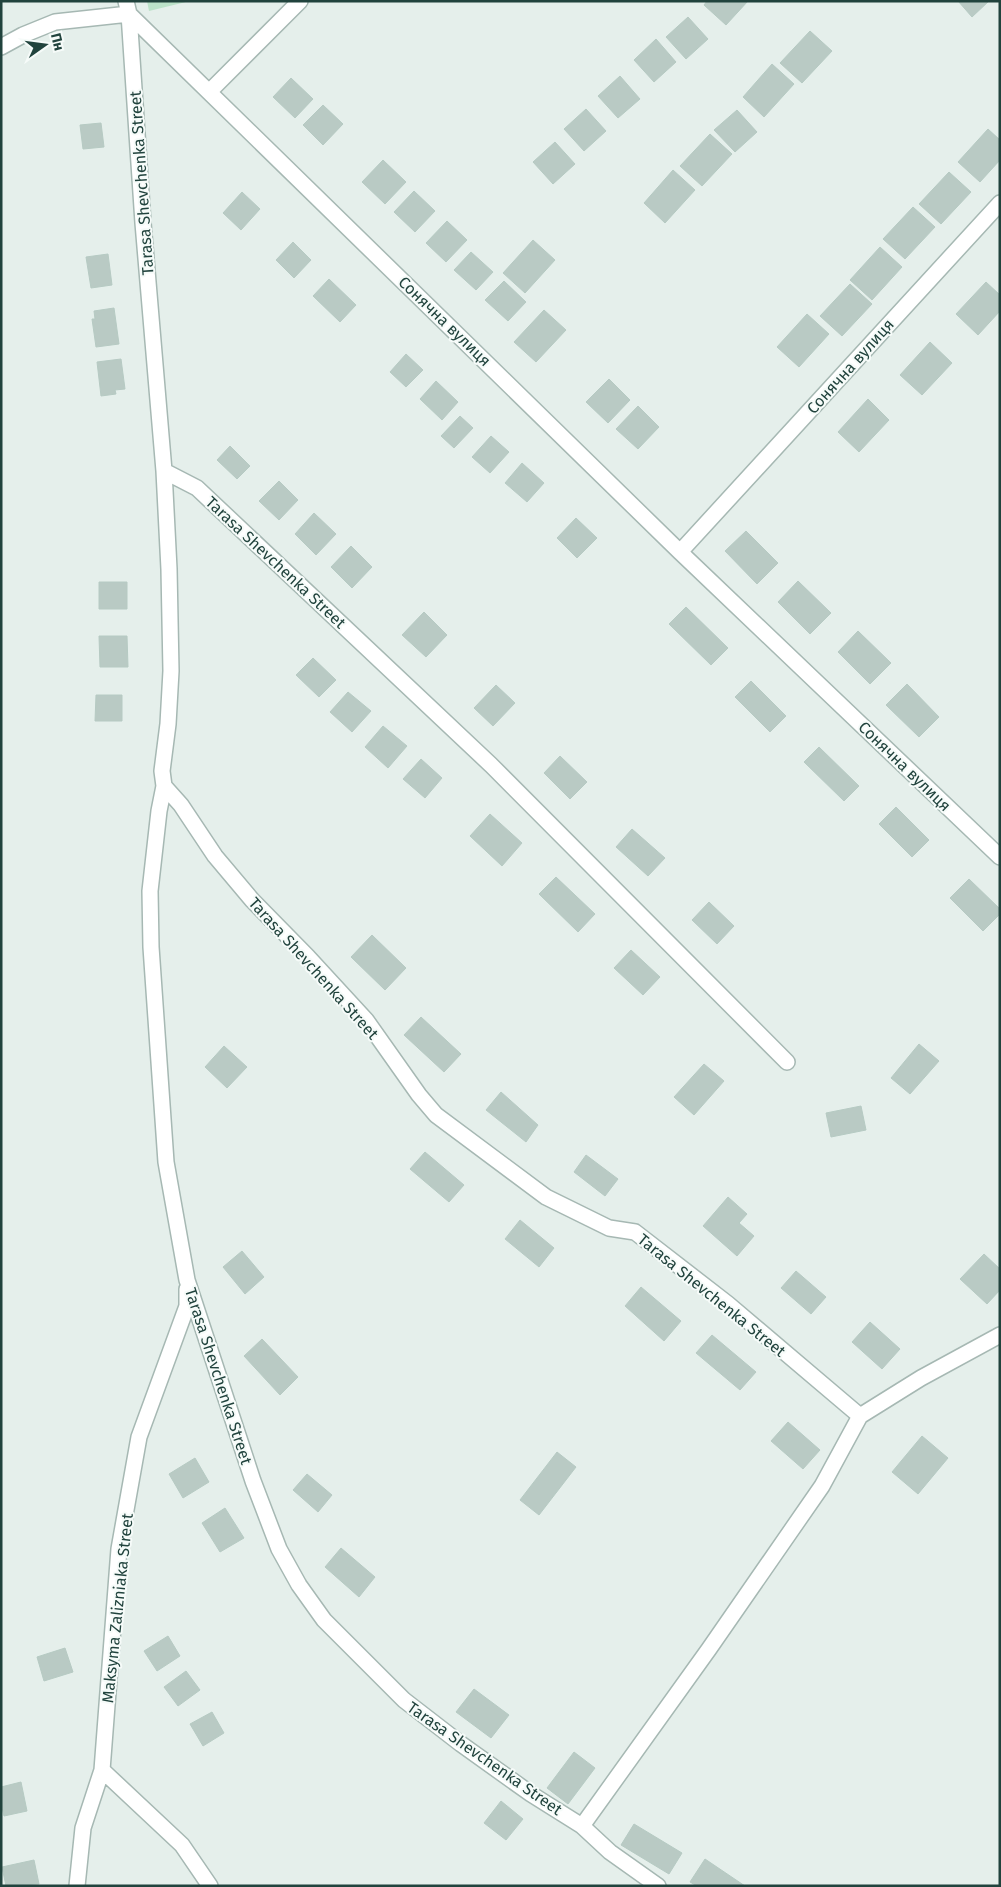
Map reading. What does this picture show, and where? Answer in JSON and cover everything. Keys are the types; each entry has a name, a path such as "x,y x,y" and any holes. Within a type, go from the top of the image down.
{"street":[{"path":"208,92 300,1"},
{"path":"1,47 23,35 55,22 127,8"},
{"name":"Сонячна вулиця","path":"127,8 208,92 680,552 1000,857"},
{"name":"Tarasa Shevchenka Street","path":"127,8 164,471 171,671 168,724 162,771 164,786 159,811 150,891 151,947 166,1162 187,1280 253,1481 279,1549 299,1585 324,1620 404,1700 530,1794 582,1826 610,1852 658,1886"},
{"name":"Сонячна вулиця","path":"680,552 1000,203"},
{"name":"Tarasa Shevchenka Street","path":"164,471 198,488 491,765 787,1062"},
{"name":"Tarasa Shevchenka Street","path":"164,786 181,805 216,856 252,900 366,1020 418,1094 436,1115 546,1197 609,1228 635,1232 728,1304 860,1416"},
{"name":"Maksyma Zalizniaka Street","path":"77,1886 83,1828 102,1770 119,1550 139,1437 187,1306 187,1280"},
{"path":"582,1826 709,1649 822,1486 860,1416 921,1378 1000,1335"},
{"path":"102,1770 182,1846 210,1886"}],"green space":[{"path":"147,1 190,1 149,11"}],"building":[{"path":"707,1 748,1 726,25 704,5"},
{"path":"958,1 989,1 972,17"},
{"path":"688,17 708,39 686,59 666,37"},
{"path":"810,31 832,51 802,83 780,63"},
{"path":"656,39 676,62 654,82 634,60"},
{"path":"772,64 794,84 764,117 743,97"},
{"path":"620,76 640,99 618,118 598,96"},
{"path":"291,78 313,99 295,118 273,97"},
{"path":"323,105 343,124 323,145 303,125"},
{"path":"586,109 606,131 584,151 564,129"},
{"path":"737,110 757,132 735,152 714,130"},
{"path":"101,123 104,147 83,149 80,125"},
{"path":"988,129 1000,140 1000,160 980,182 958,162"},
{"path":"710,134 732,154 702,186 680,166"},
{"path":"555,142 575,164 553,184 533,162"},
{"path":"383,160 406,182 385,204 362,182"},
{"path":"673,170 695,190 665,223 644,203"},
{"path":"949,172 971,192 941,224 919,204"},
{"path":"414,191 435,211 415,232 394,212"},
{"path":"242,192 260,209 241,230 223,213"},
{"path":"913,207 935,227 905,259 883,239"},
{"path":"447,221 467,240 446,262 426,243"},
{"path":"533,240 555,260 525,293 503,273"},
{"path":"293,242 311,260 294,278 276,260"},
{"path":"880,247 902,267 872,300 850,280"},
{"path":"471,252 493,272 476,290 454,270"},
{"path":"108,254 112,285 91,288 86,257"},
{"path":"329,279 356,305 340,322 313,296"},
{"path":"504,281 526,302 508,321 485,300"},
{"path":"986,282 1000,295 1000,311 978,335 956,314"},
{"path":"850,284 872,304 842,336 820,316"},
{"path":"114,308 119,344 96,347 92,319 95,319 94,311"},
{"path":"544,310 566,330 536,362 514,342"},
{"path":"807,314 829,334 799,367 777,347"},
{"path":"930,342 952,363 922,395 900,375"},
{"path":"406,354 423,370 406,387 390,372"},
{"path":"121,359 125,389 115,390 116,394 101,396 97,362"},
{"path":"609,379 630,400 608,423 586,402"},
{"path":"436,381 458,402 442,420 420,399"},
{"path":"868,399 889,420 859,452 838,432"},
{"path":"638,406 659,427 638,449 616,429"},
{"path":"460,416 473,428 454,448 441,436"},
{"path":"491,436 509,452 490,473 472,457"},
{"path":"230,446 250,466 237,479 217,460"},
{"path":"522,463 544,483 527,502 505,483"},
{"path":"279,481 298,500 279,520 259,501"},
{"path":"314,513 336,534 316,555 295,534"},
{"path":"576,518 597,538 577,558 557,538"},
{"path":"746,531 778,563 757,584 725,551"},
{"path":"351,546 372,567 352,588 331,567"},
{"path":"798,581 831,613 810,634 778,602"},
{"path":"99,582 127,582 127,609 99,609"},
{"path":"686,607 728,648 711,665 669,624"},
{"path":"424,612 447,635 426,657 402,635"},
{"path":"858,631 891,663 870,684 838,652"},
{"path":"99,636 127,636 128,667 100,667"},
{"path":"313,658 336,680 319,697 296,675"},
{"path":"751,681 786,716 770,732 735,697"},
{"path":"907,684 939,717 919,737 886,705"},
{"path":"496,685 515,703 493,726 474,708"},
{"path":"348,692 371,711 352,732 330,712"},
{"path":"96,695 122,695 122,721 95,721"},
{"path":"383,726 407,746 388,768 365,747"},
{"path":"819,747 859,786 844,801 804,762"},
{"path":"560,756 587,782 570,799 544,773"},
{"path":"421,759 442,778 425,798 403,779"},
{"path":"896,807 929,840 912,857 879,824"},
{"path":"490,814 522,843 502,866 470,836"},
{"path":"632,829 665,858 648,876 616,847"},
{"path":"556,877 595,914 578,932 539,894"},
{"path":"969,879 1000,909 1000,914 983,931 950,898"},
{"path":"709,902 734,926 717,944 692,920"},
{"path":"372,935 406,968 385,990 351,957"},
{"path":"631,950 660,977 643,995 614,968"},
{"path":"421,1017 461,1054 444,1072 404,1035"},
{"path":"919,1044 939,1061 910,1094 891,1078"},
{"path":"224,1046 247,1067 227,1088 205,1067"},
{"path":"704,1064 724,1081 694,1115 674,1097"},
{"path":"501,1092 538,1125 526,1142 486,1110"},
{"path":"861,1106 866,1130 831,1137 826,1113"},
{"path":"425,1152 464,1185 449,1202 410,1169"},
{"path":"586,1155 618,1179 605,1196 574,1172"},
{"path":"728,1197 747,1214 739,1223 754,1236 737,1256 703,1226"},
{"path":"520,1220 554,1248 539,1267 505,1239"},
{"path":"242,1251 264,1277 245,1294 223,1267"},
{"path":"984,1254 1000,1269 1000,1290 987,1304 960,1279"},
{"path":"796,1271 826,1297 811,1314 781,1288"},
{"path":"641,1287 681,1321 664,1341 625,1306"},
{"path":"870,1322 900,1349 882,1369 852,1342"},
{"path":"712,1335 756,1372 740,1390 696,1353"},
{"path":"262,1339 298,1377 280,1395 244,1356"},
{"path":"788,1422 820,1450 803,1469 771,1441"},
{"path":"922,1436 948,1458 918,1494 892,1472"},
{"path":"557,1452 576,1467 539,1515 520,1500"},
{"path":"195,1458 209,1482 183,1498 169,1474"},
{"path":"307,1474 332,1495 318,1512 293,1490"},
{"path":"225,1508 244,1538 220,1552 202,1523"},
{"path":"341,1548 375,1577 359,1597 325,1567"},
{"path":"168,1636 180,1656 157,1671 144,1651"},
{"path":"65,1648 73,1672 44,1681 37,1657"},
{"path":"186,1671 200,1690 178,1706 164,1687"},
{"path":"474,1689 509,1715 491,1738 456,1712"},
{"path":"212,1712 224,1733 203,1746 190,1724"},
{"path":"574,1752 595,1768 568,1804 547,1788"},
{"path":"21,1782 27,1811 4,1816 1,1803 1,1787"},
{"path":"501,1801 523,1819 506,1840 484,1823"},
{"path":"634,1824 682,1853 669,1874 621,1845"},
{"path":"705,1859 745,1886 697,1886 690,1882"},
{"path":"34,1860 39,1884 6,1886 2,1867"}]}
